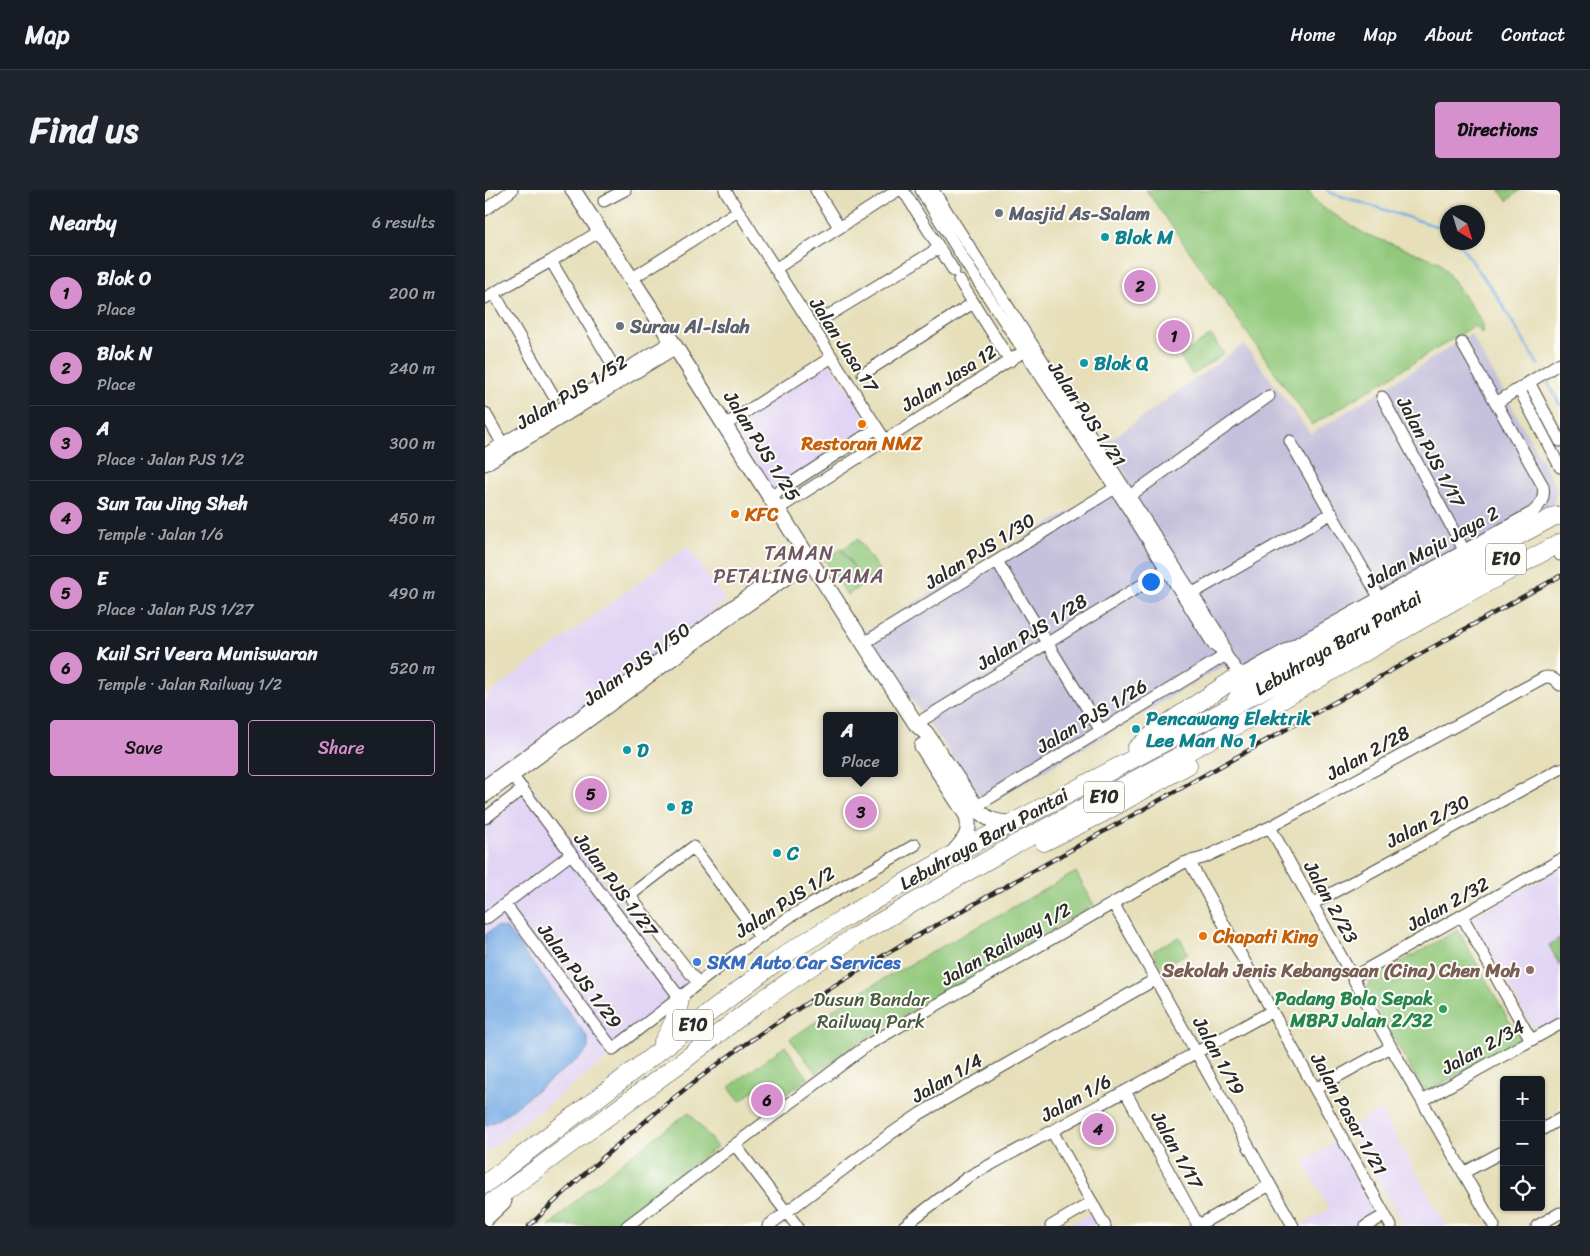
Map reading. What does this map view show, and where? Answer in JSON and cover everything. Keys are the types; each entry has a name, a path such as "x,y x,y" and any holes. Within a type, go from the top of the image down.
{"highway":[{"name":"Lebuhraya Baru Pantai","path":"485,1184 789,952 844,918 1012,823 1453,587 1559,518"},
{"path":"1227,709 1251,682 1282,661 1559,518"},
{"name":"Lebuhraya Baru Pantai","path":"485,1207 687,1058 758,1003 854,937 955,878 1252,717 1457,599 1560,543"},
{"path":"955,878 1009,858 1101,814 1560,554"},
{"path":"1115,768 1159,729 1240,676"},
{"path":"658,1051 674,1022 679,1009 680,998"}],"main road":[{"name":"Jalan PJS 1/25","path":"573,190 916,724 926,733 983,816 994,822 1012,823"},
{"name":"Jalan PJS 1/25","path":"916,724 918,738 967,816 969,825 967,838 952,856"},
{"path":"485,1219 523,1179"}],"street":[{"path":"485,210 512,190"},
{"path":"604,202 625,190"},
{"name":"Jalan Jasa 17","path":"725,190 885,440"},
{"path":"816,190 839,227"},
{"path":"775,269 898,190"},
{"path":"903,190 1010,360"},
{"name":"Jalan PJS 1/21","path":"921,190 1127,498 1193,593 1221,638 1226,655"},
{"name":"Jalan PJS 1/21","path":"933,190 1115,488 1127,498 1166,570 1213,644 1226,655 1240,676"},
{"path":"631,279 738,211"},
{"path":"553,395 489,295 551,261 600,231"},
{"path":"826,317 939,248"},
{"path":"551,261 611,362"},
{"path":"863,374 973,303"},
{"name":"Jalan Maju Jaya 2","path":"1240,676 1533,512 1543,500 1543,486 1462,343"},
{"name":"Jalan PJS 1/52","path":"489,457 674,345"},
{"name":"Jalan Jasa 12","path":"774,503 885,440 1029,349"},
{"path":"725,425 832,358"},
{"path":"1497,403 1529,382 1559,367"},
{"path":"1529,382 1560,441"},
{"path":"1519,389 1560,468"},
{"path":"1127,498 1269,396"},
{"name":"Jalan PJS 1/17","path":"1381,398 1464,550"},
{"path":"485,413 504,448"},
{"path":"774,503 877,428"},
{"path":"1290,441 1379,597"},
{"name":"Jalan PJS 1/30","path":"864,643 1115,488"},
{"path":"1193,593 1332,514"},
{"name":"Jalan PJS 1/50","path":"485,785 509,772 733,616 808,557"},
{"path":"997,561 1101,731"},
{"name":"Jalan PJS 1/28","path":"916,724 1166,570"},
{"name":"Jalan PJS 1/26","path":"975,806 1226,655"},
{"name":"Jalan 2/28","path":"1189,861 1203,858 1270,827 1543,678 1549,677 1556,680 1560,685"},
{"name":"Jalan PJS 1/50","path":"485,797 509,772"},
{"name":"Jalan PJS 1/27","path":"509,772 680,998"},
{"name":"Jalan 2/30","path":"1312,904 1559,773"},
{"path":"485,818 523,789"},
{"name":"Jalan 2/23","path":"1270,827 1391,1047 1494,1226"},
{"name":"Jalan PJS 1/2","path":"680,998 760,937 799,911 915,845"},
{"path":"698,983 632,899 633,893 693,847 760,937"},
{"path":"485,919 571,854"},
{"name":"Jalan 2/32","path":"1353,978 1560,860"},
{"name":"Jalan Railway 1/2","path":"627,1226 869,1044 1189,861"},
{"name":"Jalan Pasar 1/21","path":"1189,861 1391,1226"},
{"name":"Jalan 1/19","path":"1113,903 1293,1226"},
{"name":"Jalan PJS 1/29","path":"505,904 613,1049 680,998"},
{"path":"1462,916 1531,1040"},
{"name":"Jalan 1/4","path":"768,1226 921,1113 1156,979"},
{"name":"Jalan 1/6","path":"904,1226 968,1177 1272,1011"},
{"name":"Jalan 2/34","path":"1422,1101 1560,1024"},
{"path":"1315,1088 1391,1047"},
{"name":"Jalan 1/17","path":"1125,1091 1198,1226"},
{"path":"1545,1128 1560,1119"},
{"path":"1052,1131 1105,1226"},
{"path":"735,1145 797,1226"},
{"path":"1463,1173 1500,1153"},
{"path":"1198,1226 1270,1185"},
{"path":"1051,1226 1091,1202"},
{"path":"1537,1226 1560,1213"},
{"path":"1366,1226 1385,1215"}],"shaded area":[{"path":"1471,334 1557,488 1554,502 1540,516 1237,682 1224,666 986,805 865,632 1128,477 1106,443 1244,344 1311,434"},
{"path":"831,363 873,427 773,492 732,426"},
{"path":"687,546 726,601 485,782 485,697"},
{"path":"527,781 600,877 694,992 485,1153 485,813"},
{"name":"Sekolah Jenis Kebangsaan (Cina) Chen Moh","path":"1560,871 1560,1019 1542,1029 1531,1026 1474,922 1475,916"},
{"path":"1380,1110 1447,1226 1404,1226 1348,1128"},
{"path":"1336,1142 1375,1214 1355,1226 1300,1226 1329,1209 1303,1161"},
{"path":"1089,1214 1096,1226 1067,1226"}],"green space":[{"path":"1146,190 1308,190 1319,205 1365,234 1440,262 1481,320 1483,334 1474,326 1312,425"},
{"path":"1499,190 1520,190 1507,201"},
{"path":"1211,335 1224,354 1192,375 1180,356"},
{"path":"858,539 881,573 865,584 842,549"},
{"path":"841,549 864,584 847,595 825,560"},
{"name":"Dusun Bandar Railway Park","path":"1076,872 1094,905 866,1038 816,1073 790,1039 855,995"},
{"name":"Padang Bola Sepak MBPJ Jalan 2/32","path":"1458,930 1520,1040 1430,1090 1422,1088 1366,990 1371,979"},
{"path":"1179,937 1188,953 1161,967 1153,951"},
{"path":"1560,938 1560,966 1549,945"},
{"path":"785,1046 808,1078 786,1094 773,1077 740,1101 729,1087"},
{"path":"689,1112 717,1147 611,1226 549,1226 585,1192"}],"water":[{"path":"496,927 506,928 588,1038 588,1049 583,1055 498,1120 485,1126 485,935"}],"waterway":[{"path":"1327,190 1331,193 1440,228"},
{"path":"1464,250 1497,296 1538,365"},
{"path":"1546,379 1560,405"}],"railway":[{"path":"529,1226 575,1182 647,1120 744,1045 810,1001 901,945 1560,576"}],"place":[{"name":"Masjid As-Salam","path":"999,213"},
{"name":"Blok M","path":"1105,237"},
{"name":"Blok N","path":"1140,286"},
{"name":"Surau Al-Islah","path":"620,326"},
{"name":"Blok O","path":"1174,336"},
{"name":"Blok Q","path":"1084,363"},
{"name":"Restoran NMZ","path":"862,424"},
{"name":"KFC","path":"735,514"},
{"name":"Pencawang Elektrik Lee Man No 1","path":"1136,729"},
{"name":"D","path":"627,750"},
{"name":"E","path":"591,794"},
{"name":"B","path":"671,807"},
{"name":"A","path":"861,812"},
{"name":"C","path":"777,853"},
{"name":"Chapati King","path":"1203,936"},
{"name":"SKM Auto Car Services","path":"697,962"},
{"name":"Sekolah Jenis Kebangsaan (Cina) Chen Moh","path":"1530,970"},
{"name":"Padang Bola Sepak MBPJ Jalan 2/32","path":"1443,1009"},
{"name":"Kuil Sri Veera Muniswaran","path":"767,1100"},
{"name":"Sun Tau Jing Sheh","path":"1098,1129"}],"district":[{"name":"TAMAN PETALING UTAMA","path":"799,564"}]}
